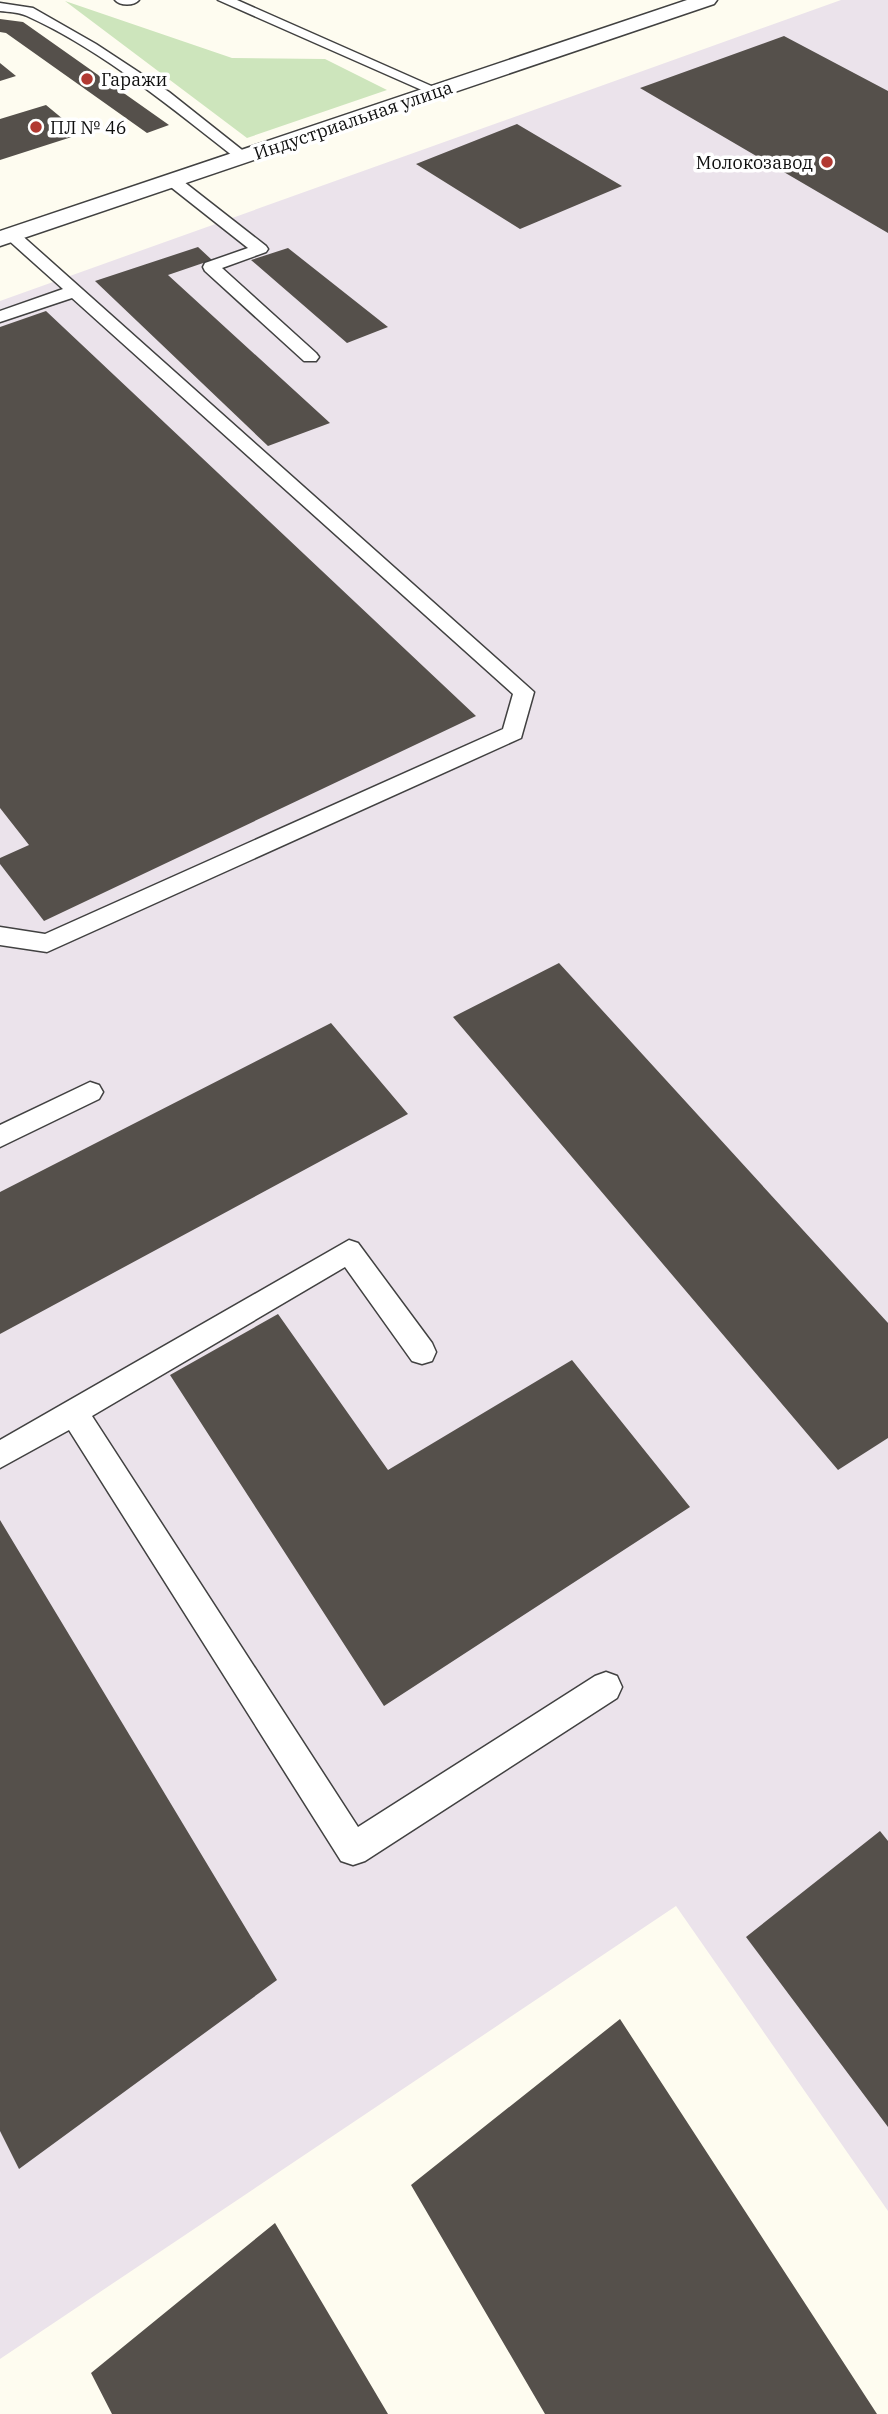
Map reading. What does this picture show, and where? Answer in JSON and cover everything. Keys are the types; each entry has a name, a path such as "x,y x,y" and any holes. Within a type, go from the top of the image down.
{"street":[{"name":"Индустриальная улица","path":"6,237 706,0"}],"lane":[{"path":"122,0 132,0"},
{"path":"225,0 438,92"},
{"path":"0,7 28,11 91,47 164,95 243,157"},
{"path":"173,181 260,249 211,267 310,357"},
{"path":"0,936 47,943 513,733 524,692 75,291 6,237"},
{"path":"0,317 75,291"},
{"path":"0,1137 90,1092"},
{"path":"0,1455 349,1251 422,1352"},
{"path":"74,1413 353,1849 606,1686"}],"shaded area":[{"path":"841,0 888,0 888,2211 676,1906 0,2359 0,301"}],"green space":[{"path":"65,1 232,58 325,59 387,90 247,138"}],"building":[{"name":"Гаражи","path":"0,19 23,22 169,125 147,133 6,33 0,32"},
{"name":"Молокозавод","path":"784,36 888,91 888,233 640,88"},
{"name":"ПЛ № 46","path":"0,63 16,76 0,81"},
{"name":"ПЛ № 46","path":"46,105 81,134 0,160 0,119"},
{"path":"517,124 622,186 520,229 416,164"},
{"path":"198,247 212,260 168,275 330,423 268,446 95,281"},
{"path":"288,248 388,327 347,343 251,260"},
{"path":"46,311 476,716 44,921 0,864 0,858 29,845 0,808 0,327"},
{"path":"559,963 888,1323 888,1438 838,1470 453,1017"},
{"path":"331,1023 408,1114 0,1334 0,1192"},
{"path":"278,1314 388,1470 572,1360 690,1507 384,1706 170,1375"},
{"path":"0,1520 277,1980 19,2169 0,2131"},
{"path":"880,1831 888,1841 888,2127 746,1937"},
{"path":"620,2019 877,2414 545,2414 411,2185"},
{"path":"275,2223 388,2414 112,2414 91,2373"}],"place":[{"name":"Гаражи","path":"87,79"},
{"name":"ПЛ № 46","path":"36,127"},
{"name":"Молокозавод","path":"827,162"}]}
